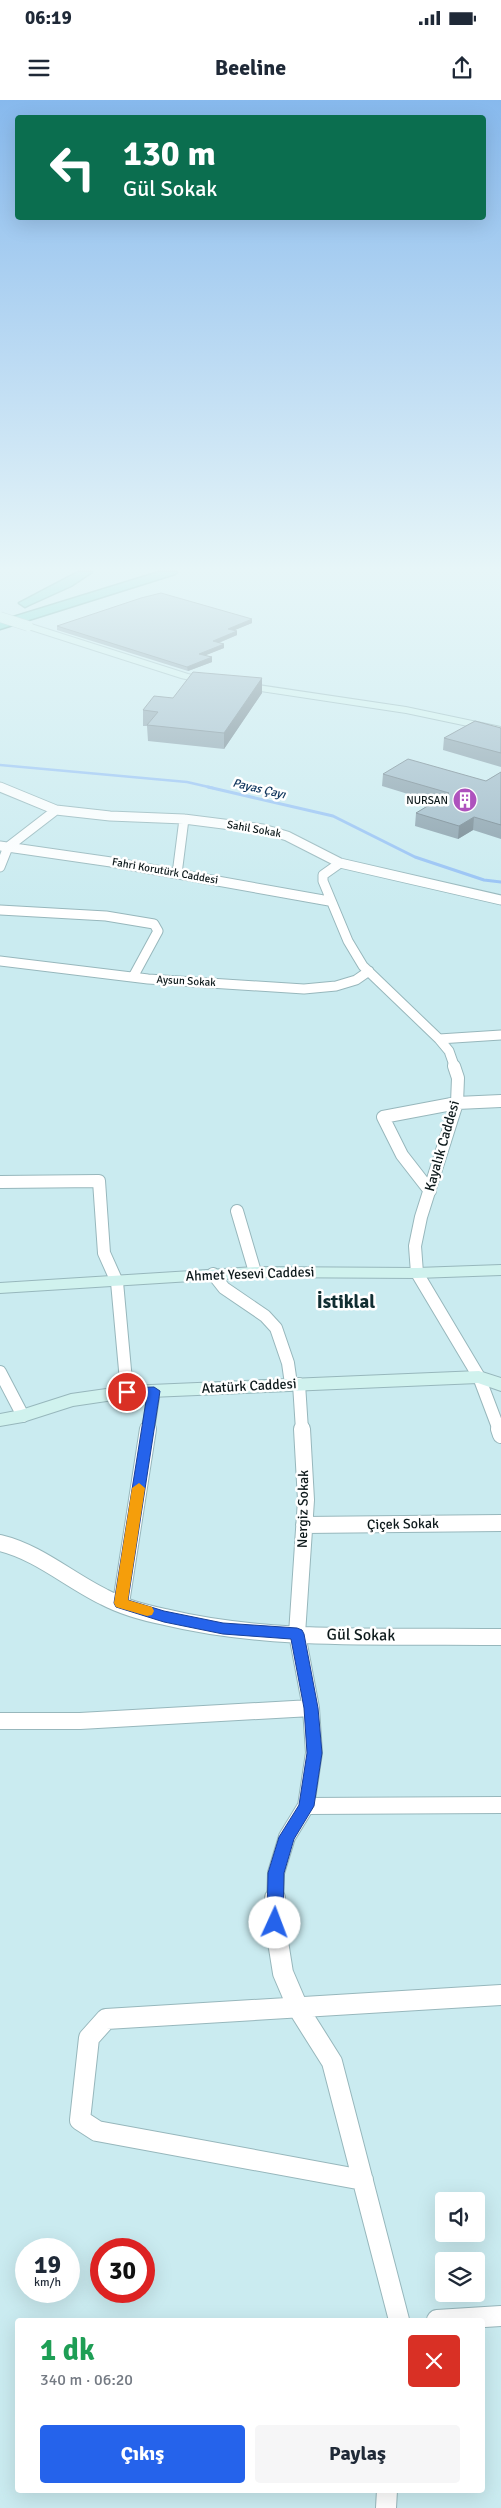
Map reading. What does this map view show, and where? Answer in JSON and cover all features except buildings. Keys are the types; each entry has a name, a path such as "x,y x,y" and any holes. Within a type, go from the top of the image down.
{"street":[{"path":"239,684 406,710 501,730"},
{"name":"Sahil Sokak","path":"0,787 56,810 110,816 184,819 263,829 287,836 313,852 340,863 501,900"},
{"path":"0,867 4,846 56,810"},
{"path":"177,874 184,819"},
{"name":"Fahri Korutürk Caddesi","path":"4,846 330,901"},
{"name":"Kayalık Caddesi","path":"340,863 323,875 330,901 348,941 363,966 439,1039 449,1051 458,1078 457,1103 421,1217 415,1246 417,1273 479,1377 501,1435"},
{"path":"0,910 106,916 154,924 158,931 133,977"},
{"name":"Aysun Sokak","path":"0,961 133,977 322,989 356,980 369,971"},
{"path":"439,1039 491,1034 501,1036"},
{"path":"430,1191 402,1155 383,1117 457,1103 501,1101"},
{"path":"0,1182 98,1181 104,1253 117,1282 127,1392"},
{"path":"237,1210 255,1272"},
{"name":"Ahmet Yesevi Caddesi","path":"0,1288 255,1272 417,1273 501,1270"},
{"name":"Nergiz Sokak","path":"213,1274 224,1288 264,1316 276,1328 295,1384 305,1491 297,1634 311,1708 314,1753 306,1806"},
{"path":"0,1372 23,1416 0,1428"},
{"name":"Atatürk Caddesi","path":"0,1420 23,1416 72,1400 127,1392 479,1377 501,1384"},
{"path":"121,1603 154,1391"},
{"name":"Çiçek Sokak","path":"304,1525 501,1523"},
{"name":"Gül Sokak","path":"0,1543 16,1547 105,1598 164,1616 223,1628 297,1634 501,1637"},
{"path":"0,1721 80,1721 311,1708"},
{"path":"398,2318 332,2062 298,2008 284,1973 277,1947 275,1923 276,1873 287,1837 306,1806 501,1805"},
{"path":"363,2180 97,2131 80,2120 89,2038 106,2019 501,1995"},
{"path":"468,2318 501,2316"},
{"path":"386,2508 387,2493"}],"waterway":[{"name":"Payas Çayı","path":"0,765 187,782 213,788"},
{"name":"Payas Çayı","path":"208,787 333,816 415,857 484,880 501,882"}],"slow traffic":[{"path":"139,1488 121,1603 147,1611"}],"place":[{"name":"NURSAN","path":"465,800"}],"district":[{"name":"İstiklal","path":"346,1302"}],"route":[{"path":"127,1392 154,1391 121,1603 164,1616 223,1628 297,1634 311,1708 314,1753 306,1806 287,1837 276,1873 275,1923"}]}
